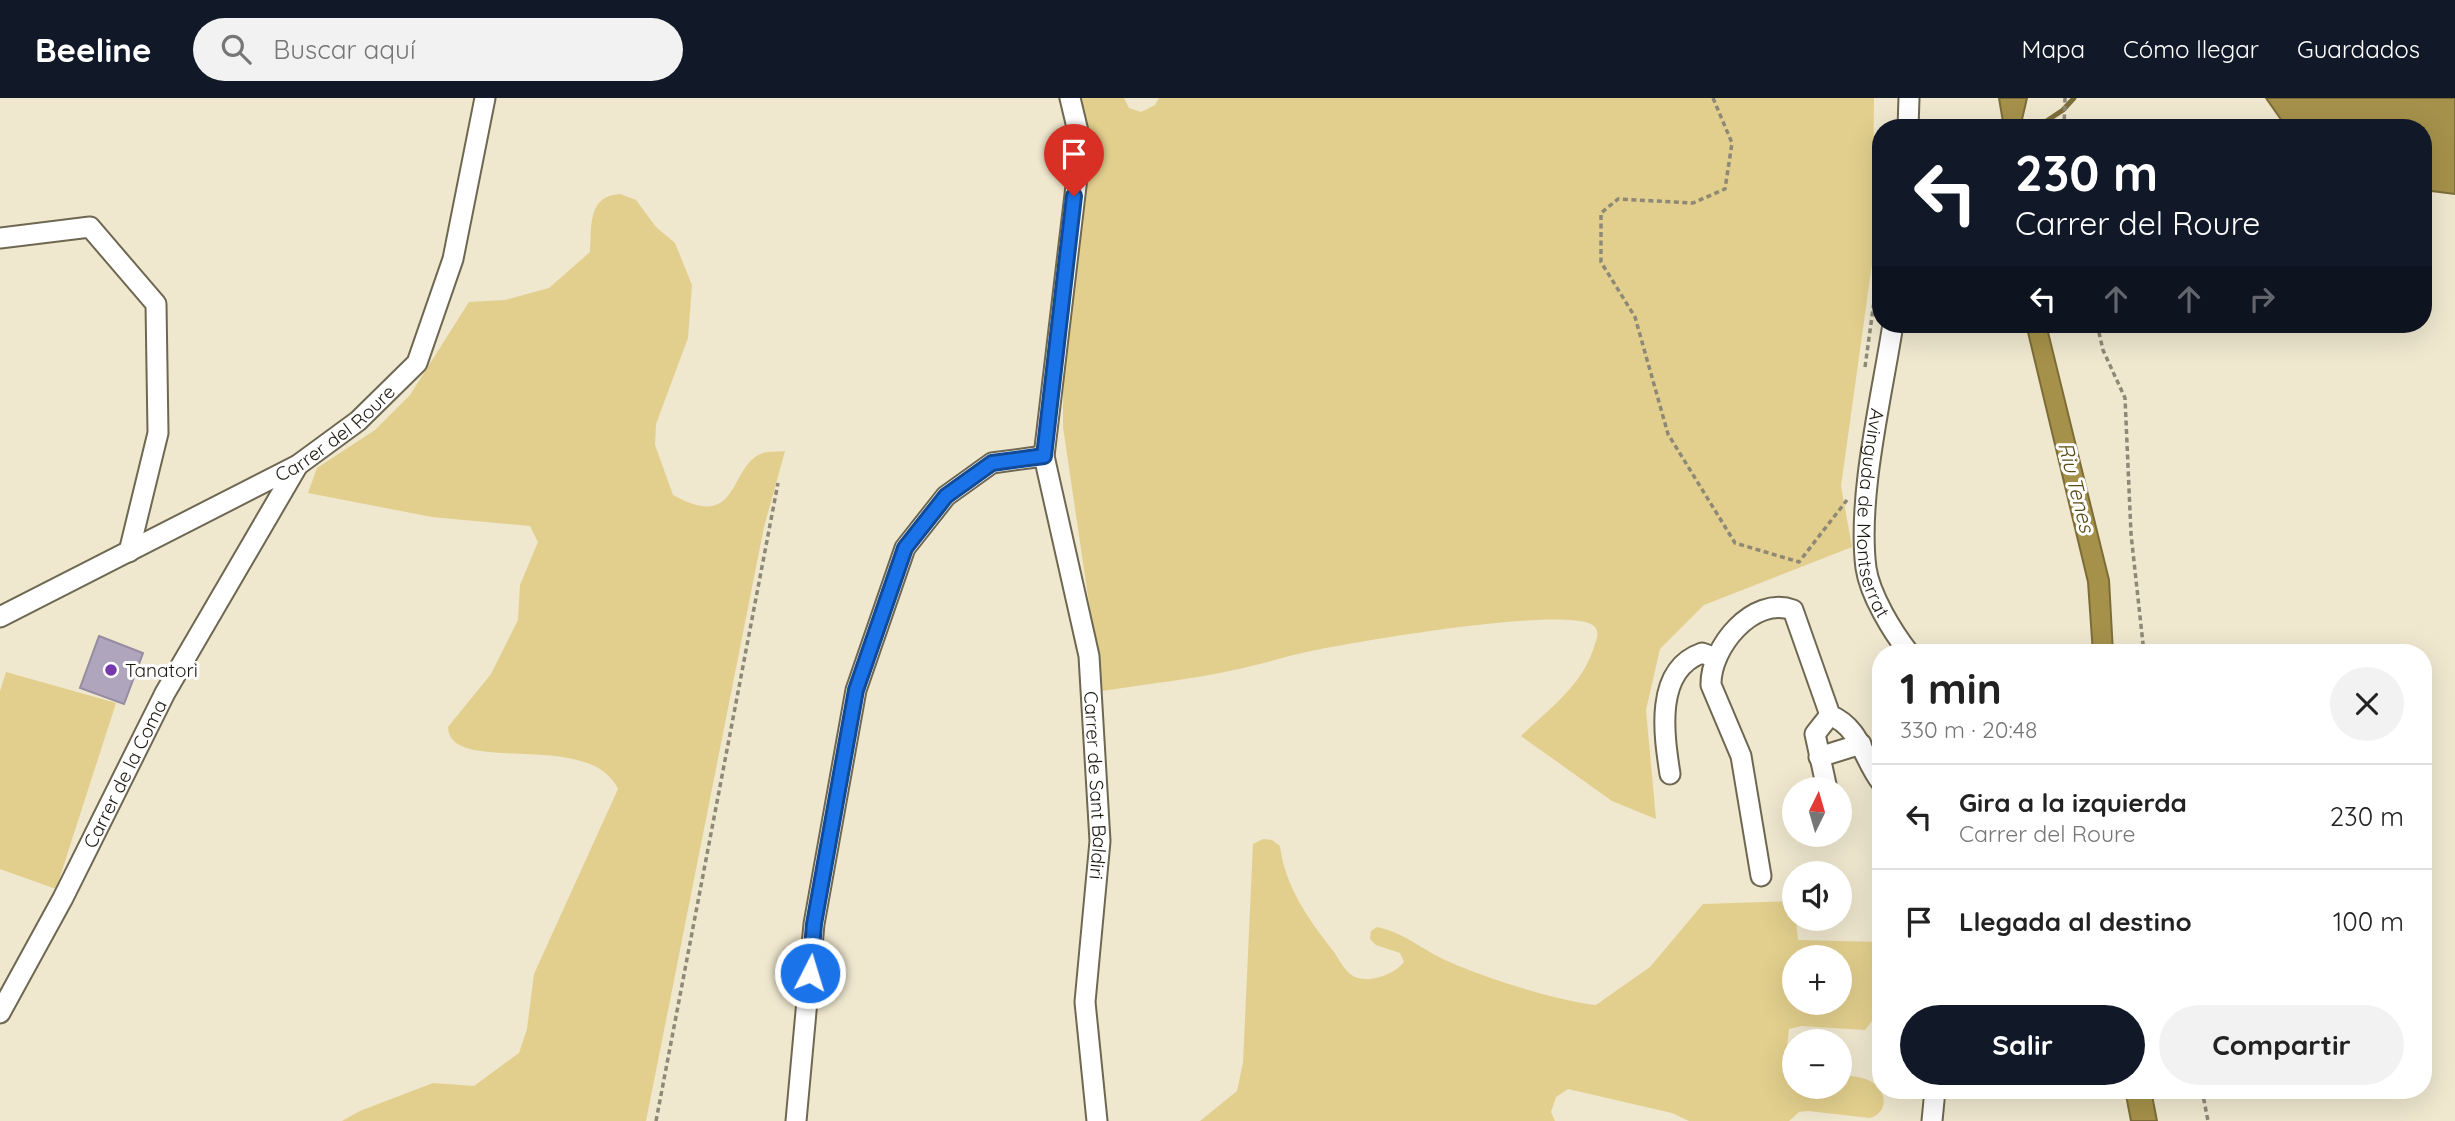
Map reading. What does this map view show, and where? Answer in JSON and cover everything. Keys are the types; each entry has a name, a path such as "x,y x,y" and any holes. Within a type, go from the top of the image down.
{"street":[{"name":"Carrer del Roure","path":"0,617 298,465 358,421 416,363 453,259 485,98"},
{"path":"796,1121 814,924 856,690 905,548 946,496 992,463 1044,456 1080,144 1070,98"},
{"path":"1908,119 1909,98"},
{"path":"0,238 90,227 156,304 158,433 129,552"},
{"name":"Avinguda de Montserrat","path":"1892,333 1865,507 1866,570 1890,629 1902,644"},
{"name":"Carrer de Sant Baldiri","path":"1044,456 1089,656 1100,841 1085,1002 1097,1121"},
{"name":"Carrer de la Coma","path":"0,1013 63,898 165,693 298,465"},
{"path":"1761,876 1741,756 1712,684 1716,658 1736,628 1751,618 1781,608 1793,610 1830,715 1844,721 1872,765"},
{"path":"1670,774 1665,738 1669,689 1680,668 1692,656 1702,653 1716,658"},
{"path":"1823,777 1815,734 1830,715"},
{"path":"1819,757 1861,744"},
{"path":"1932,1121 1934,1099"}],"path":[{"path":"1713,98 1732,143 1725,189 1693,203 1618,199 1601,214 1601,262 1635,317 1668,434 1735,543 1799,562 1847,500"},
{"path":"2064,119 2065,98"},
{"path":"2098,333 2102,350 2125,398 2131,534 2143,644"},
{"path":"656,1121 778,483"},
{"path":"2204,1099 2208,1121"}],"shaded area":[{"path":"1080,98 1124,98 1129,108 1141,112 1155,105 1159,98 1874,98 1872,264 1841,486 1852,547 1704,605 1660,649 1646,710 1656,819 1612,801 1521,736 1564,696 1589,661 1597,632 1595,627 1579,621 1507,622 1368,640 1222,673 1102,691 1063,427 1063,359 1092,142"},
{"path":"620,194 636,200 656,227 675,243 692,285 688,338 656,424 655,445 673,495 695,505 711,506 722,502 752,460 763,453 785,451 764,527 646,1121 342,1121 360,1111 433,1083 474,1086 519,1053 527,1029 534,974 618,789 603,771 580,761 471,749 454,742 448,727 491,674 518,620 520,585 538,542 530,526 432,517 308,493 317,468 375,430 410,395 469,302 505,300 549,288 590,252 593,214 597,206 609,196"},
{"path":"6,672 116,703 56,889 0,869 0,691"},
{"path":"1263,839 1272,840 1280,846 1293,889 1316,928 1350,974 1363,979 1386,975 1404,962 1400,953 1376,945 1370,939 1371,931 1377,927 1401,935 1435,955 1491,978 1559,998 1596,1005 1650,967 1703,904 1782,901 1782,931 1797,931 1798,940 1872,942 1872,1021 1865,1030 1801,1026 1782,1029 1782,1099 1852,1099 1852,1076 1858,1077 1872,1083 1872,1099 1884,1099 1881,1110 1870,1118 1808,1111 1799,1112 1789,1121 1689,1121 1672,1113 1568,1089 1556,1097 1551,1112 1555,1121 1200,1121 1237,1091 1243,1063 1253,844"}],"water":[{"path":"1999,98 2027,98 2022,119 2002,119"},
{"path":"2266,98 2455,98 2455,194 2432,191 2432,119 2281,119"},
{"name":"Riu Tenes","path":"2028,333 2048,333 2109,580 2113,644 2092,644 2088,582"},
{"path":"2127,1099 2153,1099 2157,1121 2131,1121"}],"building":[{"name":"Tanatori","path":"99,636 143,653 124,704 80,688"}],"waterway":[{"path":"2050,119 2074,98"}],"place":[{"name":"Tanatori","path":"111,670"}],"route":[{"path":"810,973 814,924 856,690 905,548 946,496 992,463 1044,456 1074,196"}]}
